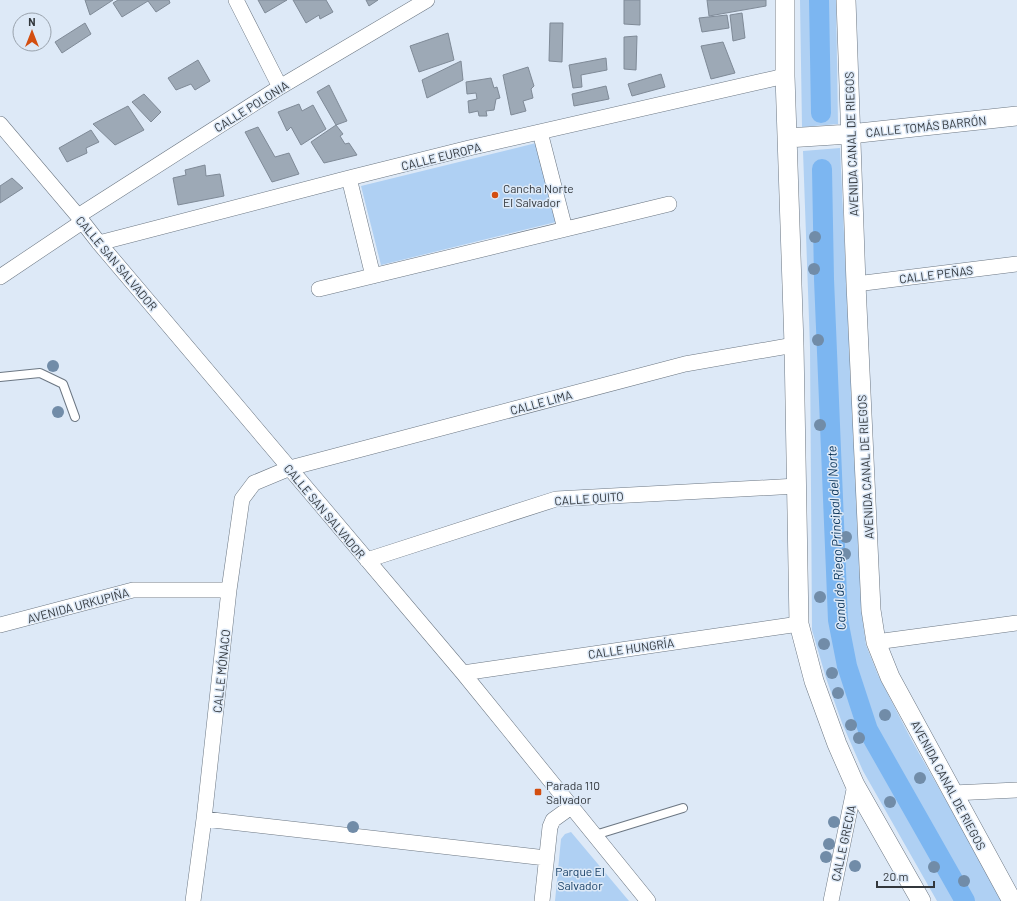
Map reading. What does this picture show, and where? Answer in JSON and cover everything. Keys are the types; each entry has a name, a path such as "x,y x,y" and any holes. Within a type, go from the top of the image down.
{"street":[{"path":"236,0 280,87"},
{"name":"CALLE POLONIA","path":"0,277 80,219 280,87 427,0"},
{"path":"785,0 785,76 794,344 799,624 814,681 837,744 855,785 921,901"},
{"name":"AVENIDA CANAL DE RIEGOS","path":"846,0 856,284 871,610 876,642 890,677 1012,901"},
{"name":"CALLE EUROPA","path":"98,243 349,178 540,132 785,76"},
{"name":"CALLE TOMÁS BARRÓN","path":"787,138 850,134 1017,116"},
{"name":"CALLE SAN SALVADOR","path":"0,124 80,219 98,243 463,673 648,901"},
{"path":"540,132 565,229"},
{"path":"349,178 373,276"},
{"path":"320,289 669,204"},
{"name":"CALLE PEÑAS","path":"856,284 1017,264"},
{"name":"CALLE LIMA","path":"290,468 685,364 794,344"},
{"name":"CALLE MÓNACO","path":"193,901 242,499 254,482 290,468"},
{"name":"CALLE QUITO","path":"367,560 556,499 797,486"},
{"name":"AVENIDA URKUPIÑA","path":"0,626 133,590 230,590"},
{"path":"876,642 1017,623"},
{"name":"CALLE HUNGRÍA","path":"463,673 799,624"},
{"name":"CALLE GRECIA","path":"831,901 855,785"},
{"path":"953,793 1017,790"},
{"path":"542,901 546,858 552,820 571,807"},
{"path":"204,819 546,858"}],"lane":[{"path":"0,377 40,373 63,384 75,417"},
{"path":"595,835 683,808"}],"green space":[{"path":"800,0 836,0 838,124 802,127"},
{"path":"536,143 556,222 381,265 361,186"},
{"path":"840,148 862,616 866,645 878,675 911,739 1003,901 937,901 863,771 842,723 826,678 812,630 810,347 803,151"},
{"name":"Parque El Salvador","path":"571,832 629,901 555,901 561,839 565,834"}],"building":[{"path":"85,0 113,0 90,15"},
{"path":"118,0 169,0 170,3 156,12 148,1 122,17 113,3"},
{"path":"258,0 287,0 265,13"},
{"path":"293,0 326,0 333,12 320,19 319,15 306,23"},
{"path":"366,0 378,0 369,6"},
{"path":"624,0 640,0 640,25 624,24"},
{"path":"707,0 766,0 766,6 709,16"},
{"path":"742,13 745,38 733,41 730,15"},
{"path":"727,15 729,28 702,32 699,18"},
{"path":"85,23 91,34 62,53 55,42"},
{"path":"550,23 563,23 562,62 549,61"},
{"path":"448,33 454,60 419,72 410,46"},
{"path":"637,36 636,70 624,69 624,37"},
{"path":"723,42 735,73 711,79 701,46"},
{"path":"606,58 607,70 581,75 582,87 573,88 569,65"},
{"path":"198,60 210,81 195,90 191,84 176,90 168,78"},
{"path":"461,61 463,80 427,98 422,80"},
{"path":"528,67 534,86 531,89 533,98 523,101 526,111 511,115 503,75"},
{"path":"661,74 665,87 632,96 628,84"},
{"path":"491,78 494,88 497,87 500,98 496,99 494,110 486,111 487,116 479,116 478,111 469,113 468,101 477,99 476,93 467,94 466,82"},
{"path":"329,85 347,121 336,125 317,92"},
{"path":"606,86 609,99 574,106 572,94"},
{"path":"144,94 161,112 151,122 132,102"},
{"path":"299,104 302,111 313,105 326,129 301,145 291,127 287,131 278,112"},
{"path":"128,106 144,130 115,145 93,124"},
{"path":"336,125 343,134 340,136 345,144 349,143 357,155 324,163 311,142"},
{"path":"258,127 275,157 289,153 299,174 272,182 245,132"},
{"path":"91,130 99,142 86,148 87,153 67,162 59,148"},
{"path":"205,165 206,176 220,174 224,196 178,205 173,178 186,175 185,170"},
{"path":"12,178 23,188 0,203 0,186"}],"waterway":[{"name":"Canal de Riego Principal del Norte","path":"819,0 821,113"},
{"name":"Canal de Riego Principal del Norte","path":"822,169 824,279 838,620 847,666 868,730 965,901"}],"place":[{"name":"Cancha Norte El Salvador","path":"495,195"},
{"name":"Parada 110 Salvador","path":"538,792"}]}
